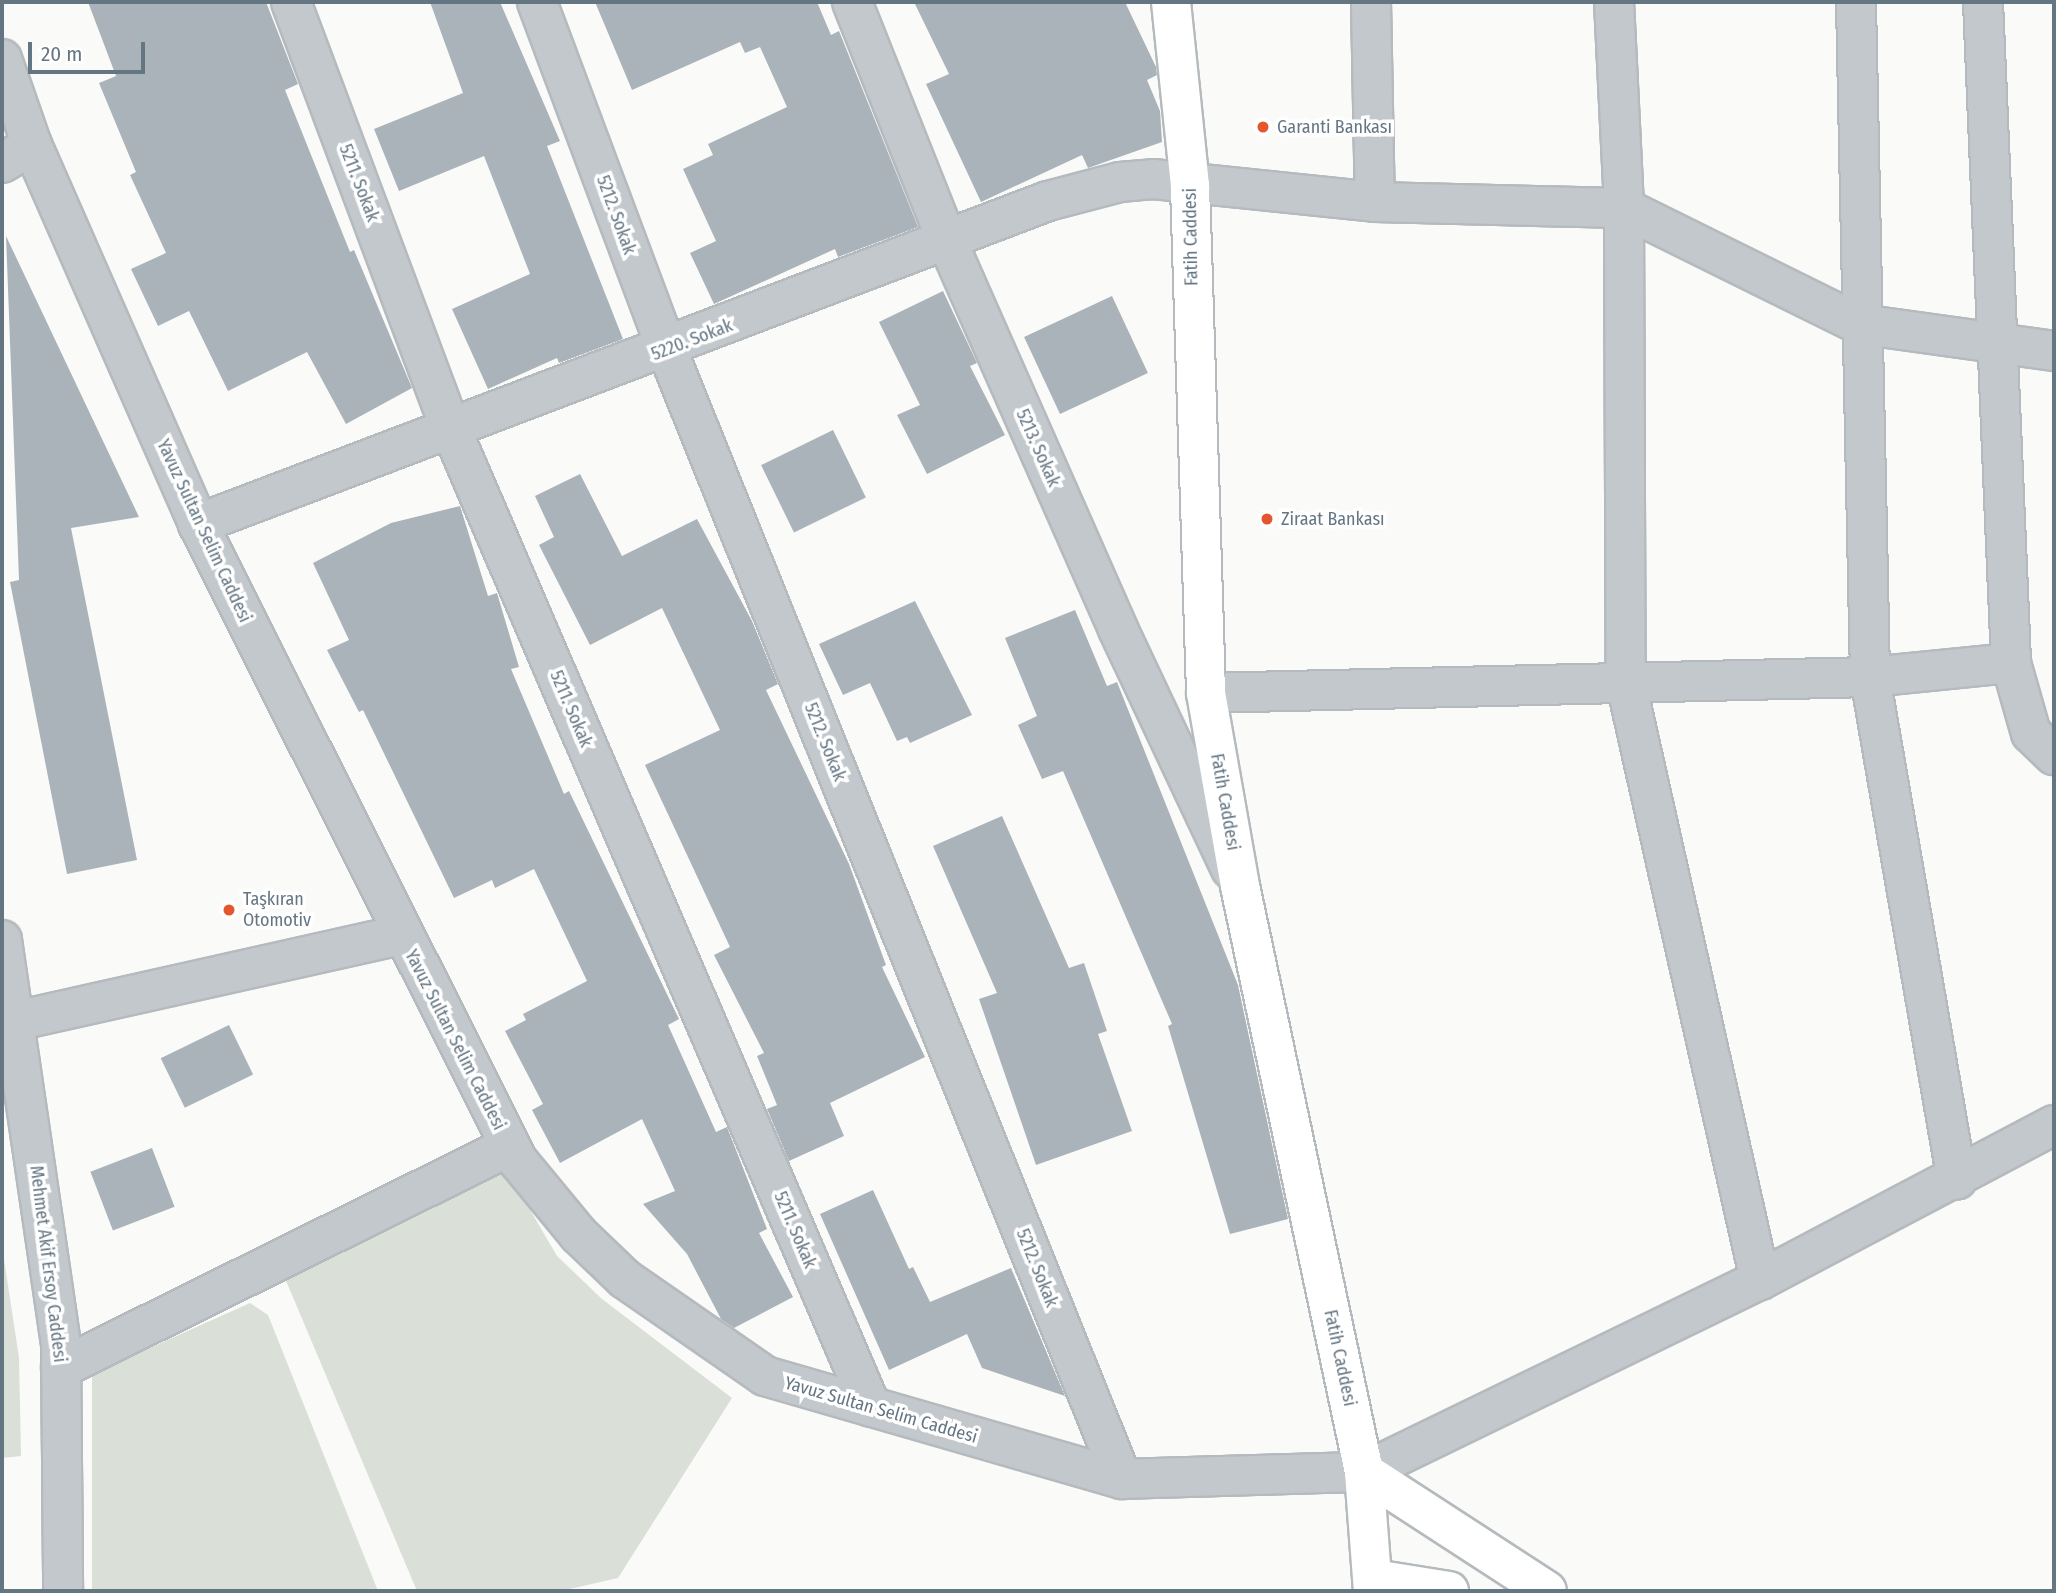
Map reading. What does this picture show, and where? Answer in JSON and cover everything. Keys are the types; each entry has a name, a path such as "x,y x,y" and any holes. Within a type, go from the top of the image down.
{"main road":[{"name":"Fatih Caddesi","path":"1168,7 1191,186 1206,693 1240,887 1364,1472 1373,1585"},
{"path":"1364,1472 1547,1591"},
{"path":"1373,1585 1449,1591"}],"street":[{"name":"5211. Sokak","path":"291,2 451,429 871,1407"},
{"name":"5212. Sokak","path":"537,2 667,350 1122,1479"},
{"name":"5213. Sokak","path":"852,2 947,241 1118,629 1240,887"},
{"path":"1371,2 1375,202"},
{"path":"1614,2 1624,208 1626,683 1760,1280"},
{"path":"1856,2 1859,324 1870,677 1957,1180"},
{"path":"1983,2 2001,346 2011,663 2031,733 2054,755"},
{"name":"Yavuz Sultan Selim Caddesi","path":"2,59 17,154 198,524 401,935 510,1146 579,1235 680,1320 765,1376 1122,1479 1364,1472"},
{"name":"5220. Sokak","path":"198,524 667,350 1085,189 1153,179 1191,186 1375,202 1624,208"},
{"path":"1624,208 1859,324 2001,346 2054,351"},
{"path":"1206,693 1870,677 2011,663"},
{"path":"8,1023 401,935"},
{"name":"Mehmet Akif Ersoy Caddesi","path":"2,940 8,1023 61,1368 64,1591"},
{"path":"1364,1472 1760,1280 1957,1180 2054,1125"},
{"path":"61,1368 510,1146"}],"shaded area":[{"path":"505,1167 557,1256 602,1299 732,1398 618,1578 561,1591 417,1591 284,1276"},
{"path":"2,1246 19,1358 21,1456 2,1458"},
{"path":"250,1303 268,1315 378,1591 92,1591 92,1374"}],"building":[{"path":"88,2 266,2 298,84 285,90 350,252 354,250 412,388 346,424 307,352 228,391 189,311 158,326 131,269 166,253 130,175 136,172 99,83 116,76"},
{"path":"430,2 500,2 560,141 547,146 623,339 559,363 557,358 488,389 452,309 530,274 484,156 399,191 374,129 463,93"},
{"path":"595,2 817,2 831,35 839,31 918,227 838,257 835,249 714,304 690,253 716,241 683,169 713,155 708,144 787,107 760,47 745,53 740,42 632,90"},
{"path":"914,2 1125,2 1156,67 1157,75 1147,80 1160,111 1162,142 1088,168 1082,155 981,202 926,84 949,74"},
{"path":"6,236 139,517 71,528 137,860 67,874 10,582 19,580"},
{"path":"943,291 977,363 970,366 1005,435 927,474 897,415 920,405 879,322"},
{"path":"1112,296 1148,373 1060,414 1024,337"},
{"path":"833,430 866,497 794,532 761,465"},
{"path":"580,474 622,556 697,519 752,621 778,684 766,690 849,864 886,965 882,967 925,1057 830,1103 844,1136 789,1161 767,1109 777,1105 757,1056 764,1053 714,955 730,947 645,765 720,730 662,608 590,645 539,545 554,537 535,496"},
{"path":"460,506 488,596 497,593 519,667 511,669 564,794 569,791 679,1019 668,1025 716,1132 727,1127 767,1229 759,1233 793,1297 734,1328 721,1319 687,1254 643,1204 675,1191 642,1119 560,1163 532,1110 543,1104 505,1031 526,1020 523,1014 587,981 534,869 495,888 492,880 454,898 363,710 359,712 327,650 349,640 313,563 391,523"},
{"path":"915,601 972,715 910,743 907,737 897,741 870,683 843,695 819,644"},
{"path":"1075,610 1107,686 1117,682 1238,985 1288,1219 1230,1234 1168,1026 1172,1024 1063,771 1042,779 1018,725 1037,716 1005,638"},
{"path":"1002,816 1069,968 1084,963 1107,1031 1098,1034 1132,1131 1036,1165 979,999 997,993 933,846"},
{"path":"229,1025 253,1074 185,1108 161,1058"},
{"path":"152,1148 175,1207 113,1230 90,1172"},
{"path":"873,1190 909,1269 913,1267 930,1302 1011,1268 1065,1396 982,1368 967,1334 889,1370 820,1214"}],"place":[{"name":"Garanti Bankası","path":"1263,127"},
{"name":"Ziraat Bankası","path":"1267,519"},
{"name":"Taşkıran Otomotiv","path":"229,910"}]}
